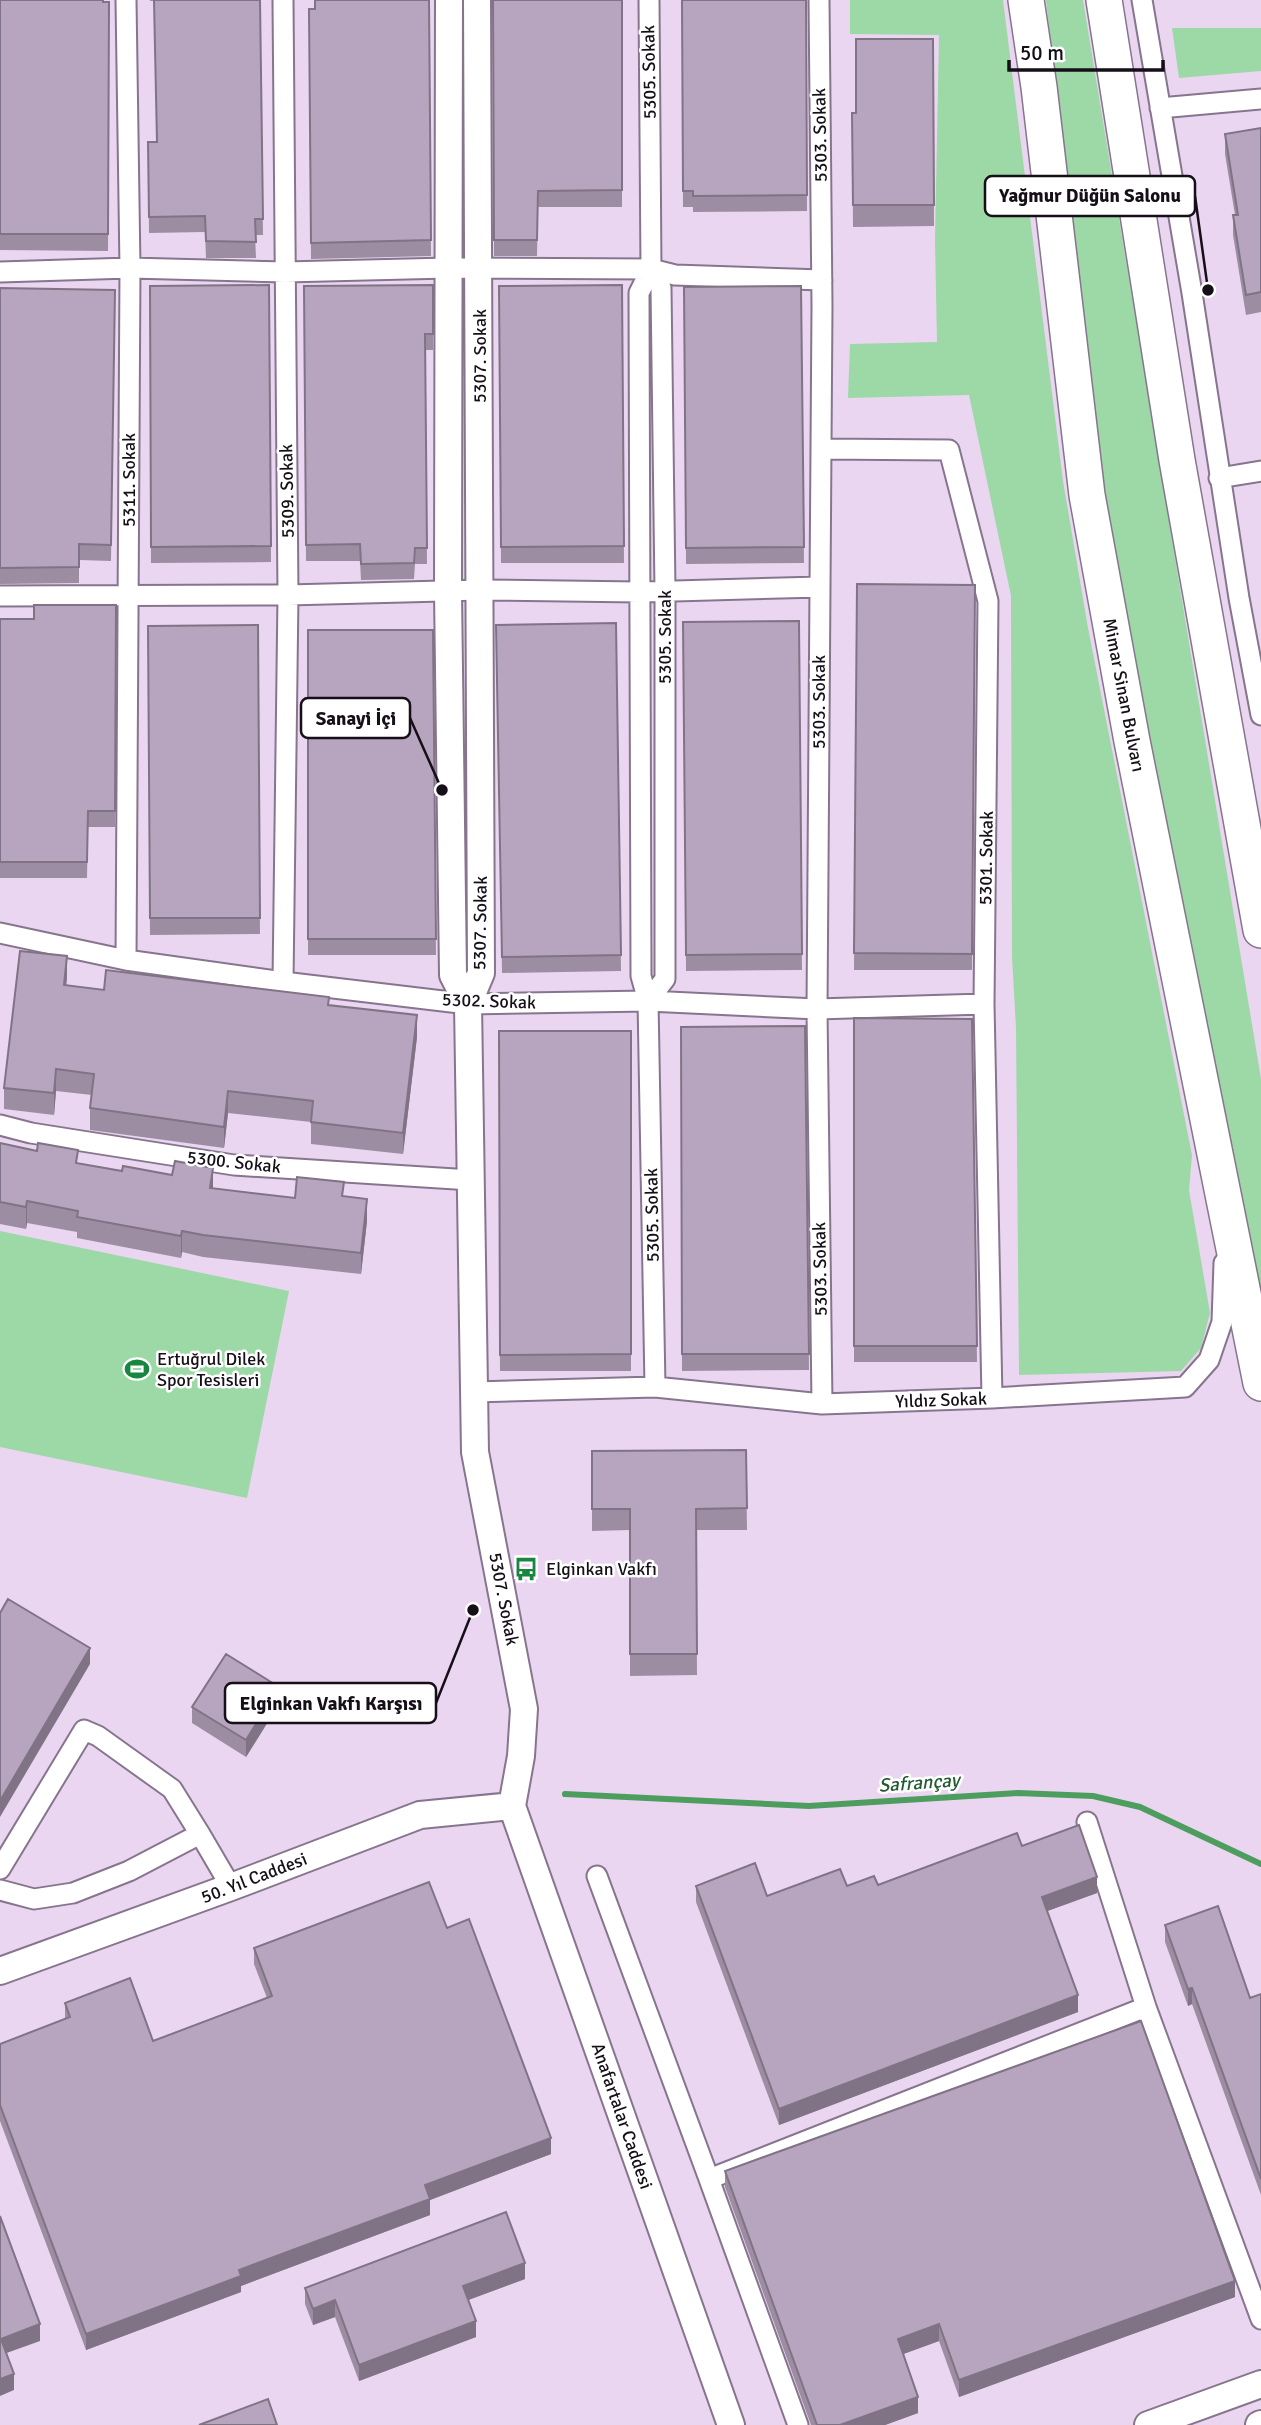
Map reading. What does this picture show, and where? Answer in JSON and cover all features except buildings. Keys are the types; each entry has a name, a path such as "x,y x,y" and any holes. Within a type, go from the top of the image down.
{"highway":[{"name":"Mimar Sinan Bulvarı","path":"1026,0 1041,100 1087,495 1135,754 1261,1383"},
{"path":"1104,0 1209,643 1261,930"}],"street":[{"name":"5311. Sokak","path":"125,960 130,268 126,0"},
{"name":"5309. Sokak","path":"283,0 288,596 283,982"},
{"name":"5307. Sokak","path":"449,0 448,592 453,975 468,1003"},
{"name":"5307. Sokak","path":"477,0 481,972 468,1003 475,1452 524,1710 521,1756 512,1807"},
{"name":"5305. Sokak","path":"649,0 651,269 639,293 639,592 641,976 648,1002 655,1387"},
{"name":"5303. Sokak","path":"818,0 822,280 817,1009 822,1404"},
{"path":"1142,0 1192,293 1238,598 1261,715"},
{"path":"1160,108 1261,99"},
{"path":"0,272 130,268 285,272 448,268 651,269 676,275 822,280"},
{"name":"5305. Sokak","path":"648,1002 665,978 665,591 661,288 651,269"},
{"name":"5301. Sokak","path":"821,449 949,450 988,601 984,1004 992,1398"},
{"path":"1219,478 1261,471"},
{"path":"0,596 288,596 481,590 639,592 820,587"},
{"path":"1209,643 1238,598"},
{"name":"5302. Sokak","path":"0,933 125,960 283,982 468,1003 648,1002 817,1009 984,1004"},
{"name":"5300. Sokak","path":"0,1125 31,1133 234,1165 471,1180"},
{"name":"Yıldız Sokak","path":"474,1392 655,1387 822,1404 1185,1387 1209,1360 1222,1322 1225,1275 1218,1175"},
{"path":"0,1868 84,1730 98,1735 172,1789 231,1887"},
{"name":"50. Yıl Caddesi","path":"0,1971 420,1815 512,1807"},
{"name":"Anafartalar Caddesi","path":"512,1807 731,2425"},
{"path":"1087,1822 1146,2007 1261,2319"},
{"path":"0,1890 34,1899 74,1893 129,1871 200,1834"},
{"path":"597,1876 798,2425"},
{"path":"709,2179 1146,2007"},
{"path":"1147,2425 1261,2384"}],"green space":[{"path":"850,0 1003,0 1063,481 1088,628 1192,1155 1189,1190 1210,1313 1201,1348 1181,1371 1019,1375 1016,1028 1012,957 1011,596 969,395 848,398 850,344 937,342 935,240 939,35 850,34"},
{"path":"1046,0 1083,0 1261,1079 1261,1302 1102,494"},
{"path":"1172,28 1261,28 1261,71 1179,78"},
{"name":"Ertuğrul Dilek Spor Tesisleri","path":"0,1231 289,1291 247,1498 0,1447"}],"waterway":[{"name":"Safrançay","path":"565,1794 809,1806 1018,1793 1093,1796 1140,1807 1261,1864"}],"place":[{"name":"Yağmur Düğün Salonu","path":"1208,290"},
{"name":"Sanayi İçi","path":"442,790"},
{"name":"Ertuğrul Dilek Spor Tesisleri","path":"137,1369"},
{"name":"Elginkan Vakfı","path":"526,1569"},
{"name":"Elginkan Vakfı Karşısı","path":"473,1610"}]}
